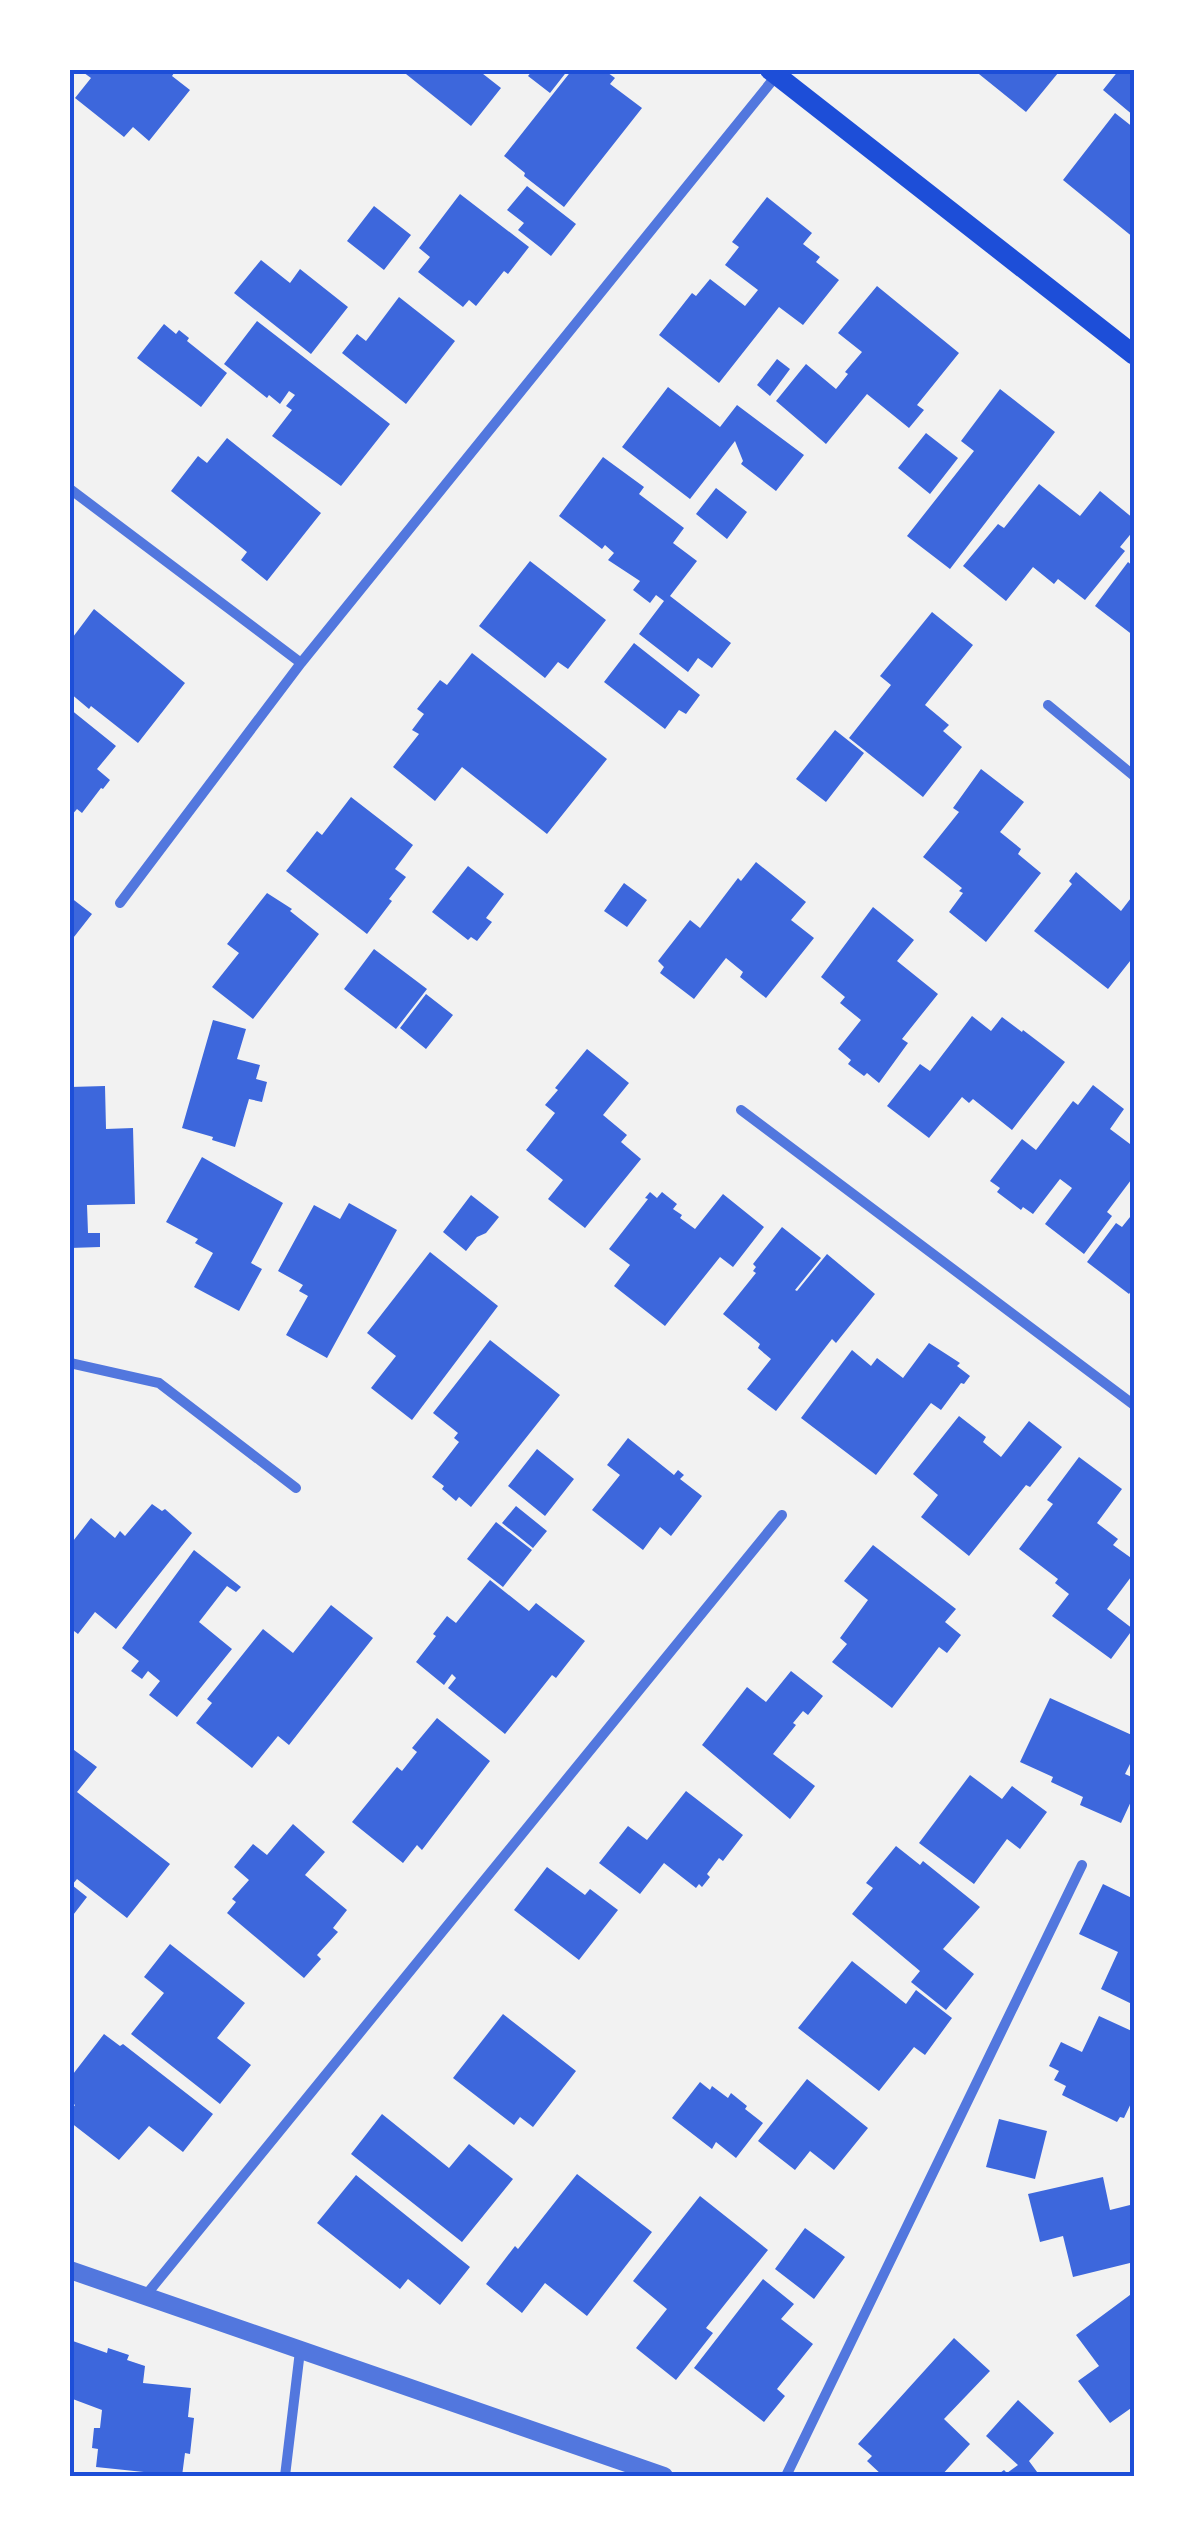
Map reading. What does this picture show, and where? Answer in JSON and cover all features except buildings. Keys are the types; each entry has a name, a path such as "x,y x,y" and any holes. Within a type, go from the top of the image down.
{"main road":[{"path":"773,72 1134,355"}],"street":[{"path":"120,904 301,663 773,72"},
{"path":"70,489 301,663"},
{"path":"1048,705 1134,776"},
{"path":"741,1110 1134,1405"},
{"path":"70,1363 160,1382 296,1488"},
{"path":"146,2295 782,1516"},
{"path":"786,2476 1082,1865"},
{"path":"70,2270 664,2476"},
{"path":"285,2476 300,2350"}]}
